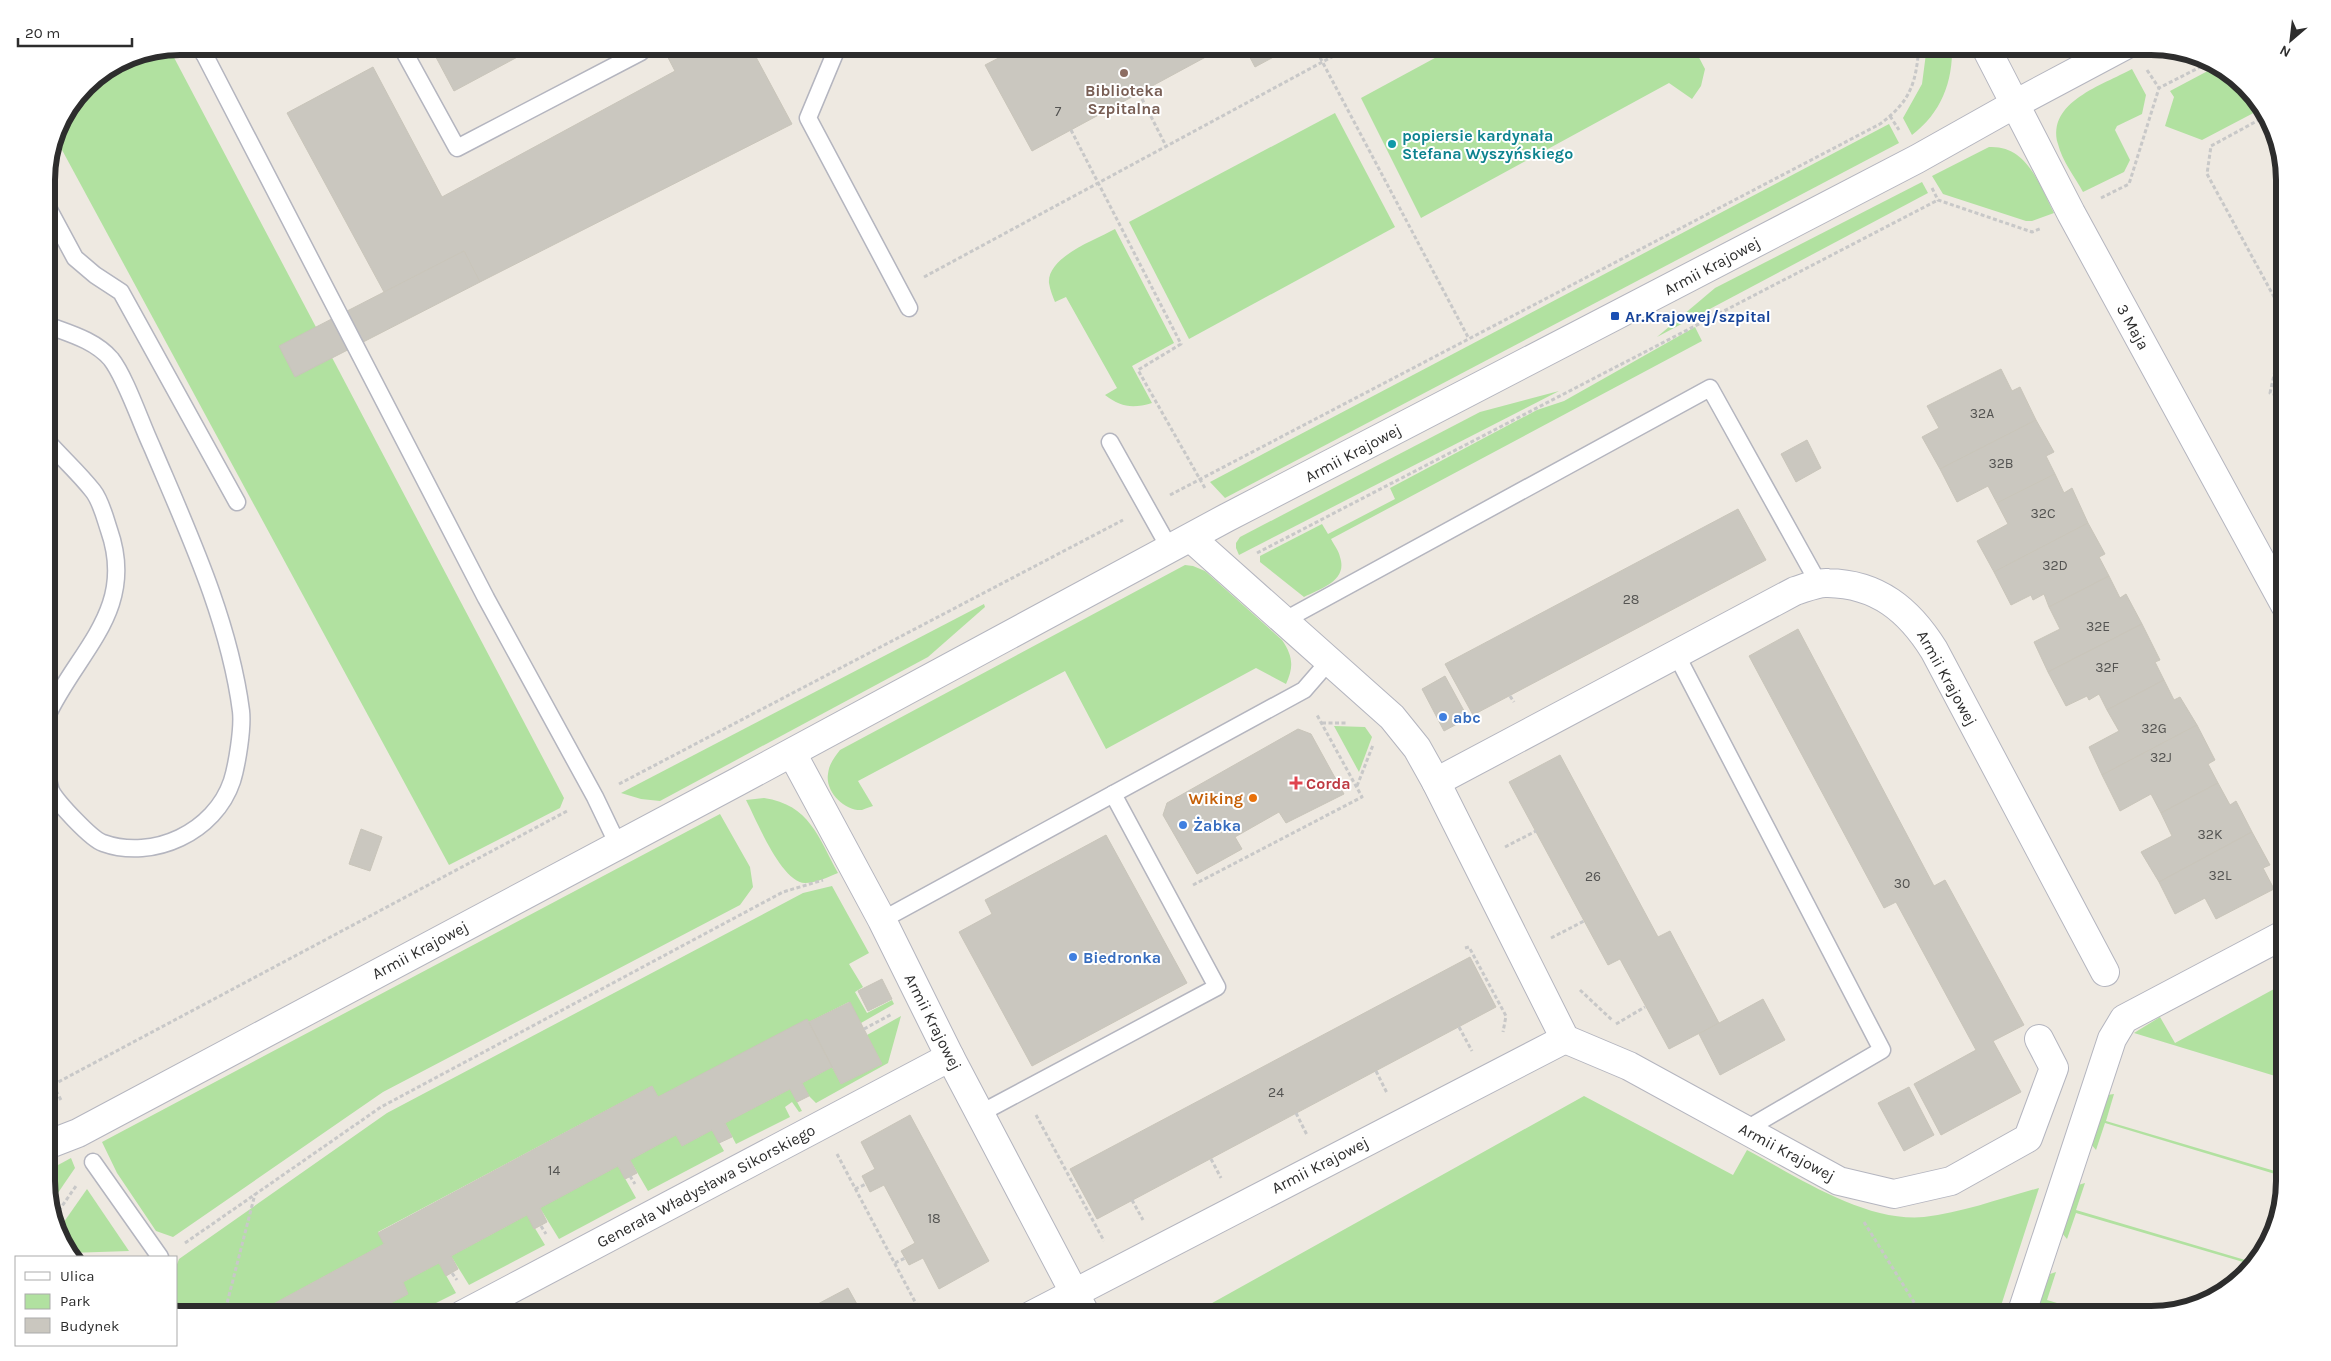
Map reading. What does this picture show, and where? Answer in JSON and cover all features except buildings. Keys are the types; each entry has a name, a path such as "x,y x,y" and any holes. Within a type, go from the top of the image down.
{"street":[{"name":"3 Maja","path":"1990,55 2071,213 2276,589"},
{"name":"Armii Krajowej","path":"55,1142 78,1133 792,753 1226,518 1916,159 2107,55"},
{"path":"1180,543 1285,620 1392,717 1416,748 1436,782 1565,1038"},
{"name":"Armii Krajowej","path":"1436,782 1795,591 1826,582 1854,586 1877,594 1900,607 1919,626 1934,650 2105,972"},
{"name":"Armii Krajowej","path":"792,753 882,920 950,1057 1081,1303"},
{"path":"2024,1306 2112,1039 2124,1019 2276,939"},
{"name":"Armii Krajowej","path":"1069,1306 1081,1303 1565,1038 1630,1066 1839,1181 1894,1194 1951,1181 2028,1138 2054,1068 2039,1039"},
{"name":"Generała Władysława Sikorskiego","path":"458,1306 821,1125 950,1057"}],"lane":[{"path":"210,55 486,598 595,797 618,845"},
{"path":"406,55 457,148 635,55"},
{"path":"834,55 808,118 909,308"},
{"path":"55,222 75,258 94,275 120,292 238,502"},
{"path":"55,328 82,338 110,359 125,388 194,546 223,632 241,714 232,781 213,814 183,838 143,849 101,843 70,815 55,796"},
{"path":"1285,620 1710,388 1819,584"},
{"path":"1110,442 1146,508 1180,543"},
{"path":"55,450 95,492 116,550 117,583 111,608 102,625 55,698"},
{"path":"1676,654 1882,1050 1745,1130"},
{"path":"882,920 1304,690 1330,660"},
{"path":"981,1113 1217,987 1113,794"},
{"path":"93,1162 159,1256"}],"path":[{"path":"1319,55 1469,339"},
{"path":"899,290 1336,55"},
{"path":"55,1084 541,824 1871,128 1890,116 1906,97 1915,80 1917,55"},
{"path":"1890,116 1938,200 2032,232 2129,184 2159,88 2202,66"},
{"path":"1139,93 1166,146"},
{"path":"2260,119 2211,146 2207,174 2276,302"},
{"path":"1071,130 1181,344 1138,370 1199,480 1226,518 1249,557 1938,200"},
{"path":"2276,364 2270,393 2276,395"},
{"path":"1189,877 1194,886 1362,797 1304,690"},
{"path":"1322,723 1351,723"},
{"path":"1356,787 1375,741"},
{"path":"1497,851 1536,831"},
{"path":"179,1247 381,1107 784,892 855,870"},
{"path":"1545,941 1584,921"},
{"path":"1576,987 1624,1030"},
{"path":"1616,1024 1646,1007"},
{"path":"864,1029 889,1016"},
{"path":"1460,1027 1475,1057"},
{"path":"1376,1071 1392,1101"},
{"path":"55,1088 65,1106"},
{"path":"1023,1091 1108,1248"},
{"path":"1296,1113 1311,1143"},
{"path":"821,1125 917,1306"},
{"path":"1211,1159 1222,1180"},
{"path":"1839,1181 1916,1306"},
{"path":"856,1189 866,1184"},
{"path":"226,1306 255,1194"},
{"path":"1132,1200 1147,1228"},
{"path":"895,1263 906,1258"}],"green space":[{"path":"173,55 564,798 560,808 449,865 60,146 72,118 86,98 111,76 132,65 156,57"},
{"path":"1440,55 1698,55 1705,69 1701,86 1692,99 1669,83 1421,218 1361,98"},
{"path":"1926,55 1952,55 1947,84 1938,107 1931,117 1912,135 1903,118 1922,84"},
{"path":"2132,69 2146,95 2142,114 2117,126 2115,130 2130,160 2124,172 2083,192 2066,163 2058,144 2057,129 2060,117 2068,106 2080,97"},
{"path":"2209,70 2227,81 2245,98 2256,112 2202,140 2165,126 2174,97 2170,91"},
{"path":"1335,113 1395,227 1189,339 1129,222"},
{"path":"1889,124 1899,143 1225,498 1210,482"},
{"path":"1989,147 2002,148 2013,152 2022,159 2037,179 2054,213 2032,221 2026,221 1943,194 1932,176"},
{"path":"1922,182 1928,193 1657,337 1715,288"},
{"path":"1115,229 1174,343 1132,366 1152,403 1138,406 1127,406 1105,395 1117,388 1066,297 1055,302 1049,283 1050,274 1064,257"},
{"path":"1695,327 1702,341 1331,539 1339,552 1341,565 1337,578 1325,587 1304,597 1260,562 1260,556 1322,524 1328,534 1395,499 1390,488 1537,410 1564,401"},
{"path":"1559,391 1239,555 1236,543 1240,537 1480,412"},
{"path":"1185,565 1205,571 1282,640 1291,662 1286,684 1256,668 1106,749 1065,671 858,781 873,806 862,810 855,809 843,804 833,793 828,780 829,770 832,761 840,750"},
{"path":"984,604 985,607 928,657 660,801 641,799 621,793"},
{"path":"1334,726 1365,727 1372,737 1359,772"},
{"path":"764,798 780,802 802,815 818,835 838,873 818,881 805,883 796,880 787,872 770,848 746,800"},
{"path":"720,814 750,867 753,887 740,905 383,1092 173,1237 156,1231 117,1173 102,1142"},
{"path":"832,886 869,953 849,964 863,987 855,992 867,1013 892,1000 894,1004 861,1023 849,1002 809,1022 807,1020 658,1097 652,1086 378,1232 384,1244 270,1306 178,1306 179,1259 387,1113 803,893"},
{"path":"2276,988 2276,1076 2134,1033 2160,1017 2175,1043"},
{"path":"901,1016 888,1063 816,1103 809,1096 802,1083 832,1067 841,1084 882,1064 867,1035"},
{"path":"790,1089 802,1111 799,1112 792,1102 785,1107 790,1117 736,1144 725,1123"},
{"path":"2114,1094 2106,1121 2276,1171 2276,1174 2105,1123 2096,1150 2091,1144 2107,1095"},
{"path":"1584,1096 1733,1175 1747,1150 1832,1196 1878,1212 1901,1217 1924,1217 1967,1209 2039,1188 2001,1306 1207,1306"},
{"path":"712,1130 724,1151 648,1191 630,1160 676,1135 682,1146"},
{"path":"71,1158 75,1168 56,1196 55,1189 55,1167"},
{"path":"618,1166 636,1198 559,1239 540,1208"},
{"path":"2085,1183 2076,1210 2247,1260 2245,1263 2076,1213 2067,1239 2062,1233 2078,1185"},
{"path":"87,1189 129,1251 78,1253 63,1223"},
{"path":"527,1215 545,1245 469,1285 451,1256"},
{"path":"439,1263 456,1293 430,1306 385,1306 408,1294 403,1282"},
{"path":"2056,1272 2047,1300 2067,1306 2046,1304 2045,1306 2038,1306 2050,1274"}],"place":[{"name":"Biblioteka Szpitalna","path":"1124,73"},
{"name":"popiersie kardynała Stefana Wyszyńskiego","path":"1392,144"},
{"name":"Ar.Krajowej/szpital","path":"1615,316"},
{"name":"abc","path":"1443,717"},
{"name":"Corda","path":"1296,783"},
{"name":"Wiking","path":"1253,798"},
{"name":"Żabka","path":"1183,825"},
{"name":"Biedronka","path":"1073,957"}]}
